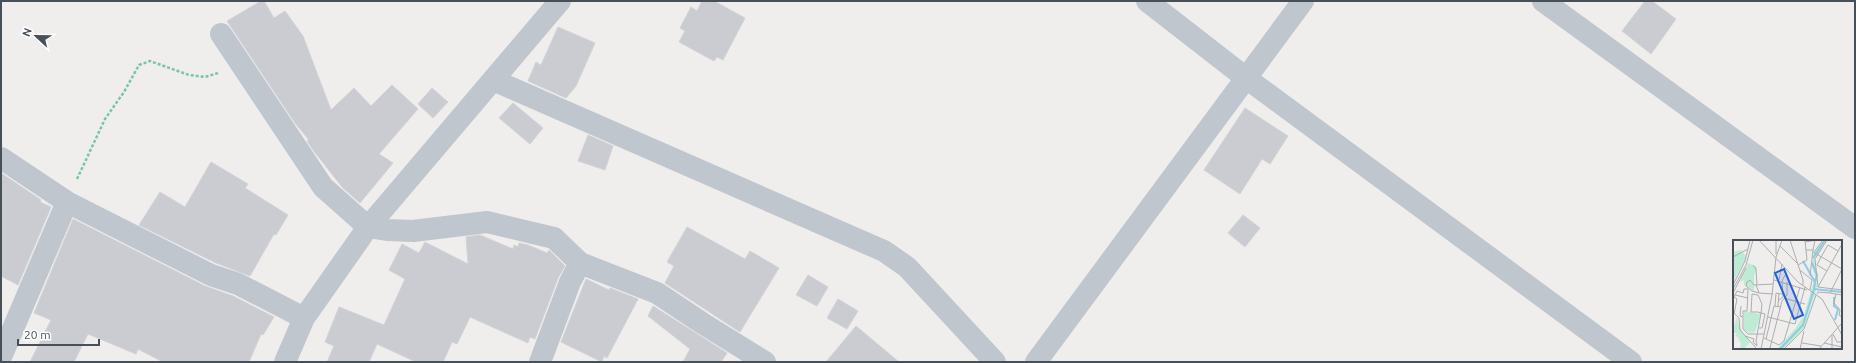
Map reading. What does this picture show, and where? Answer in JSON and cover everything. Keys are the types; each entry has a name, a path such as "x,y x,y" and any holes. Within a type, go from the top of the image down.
{"street":[{"path":"285,362 304,318 368,227 560,1"},
{"path":"1148,1 1246,78 1630,362"},
{"path":"1036,362 1303,1"},
{"path":"1543,1 1855,228"},
{"path":"221,34 323,187 368,227 387,230 413,231 488,222 554,238 580,263 657,292 702,324 765,362"},
{"path":"493,80 884,251 907,267 995,362"},
{"path":"1,158 67,202 211,275 238,284 304,318"},
{"path":"1,357 67,202"},
{"path":"540,362 570,282 580,263"}],"path":[{"path":"67,202 105,119 124,92 139,65 150,61 189,75 204,77 241,66"}],"building":[{"path":"261,1 264,1 274,18 285,11 303,36 331,110 354,88 371,106 392,85 418,109 379,154 393,163 360,203 342,187 313,150 307,141 309,140 295,123 227,21"},
{"path":"702,1 714,1 745,18 723,60 717,57 714,61 679,42 685,31 680,28 691,7 697,11"},
{"path":"1645,1 1652,1 1676,19 1651,54 1622,31"},
{"path":"558,27 595,43 576,86 566,98 528,81 536,62 541,65"},
{"path":"432,88 448,102 433,118 418,104"},
{"path":"513,103 543,128 530,144 499,118"},
{"path":"1245,108 1288,136 1270,164 1262,159 1240,194 1204,170"},
{"path":"588,135 613,146 605,170 578,161"},
{"path":"211,162 248,184 245,188 288,215 276,235 274,234 250,276 216,263 139,225 160,192 185,207"},
{"path":"1,173 41,200 40,202 51,207 18,285 1,276"},
{"path":"1243,215 1260,228 1245,247 1228,233"},
{"path":"73,219 205,286 233,296 274,317 263,335 261,334 249,362 163,362 138,349 136,354 88,334 74,362 30,362 51,320 34,313"},
{"path":"687,227 745,259 750,251 779,268 740,332 665,283 674,266 667,262"},
{"path":"480,235 513,249 514,245 518,247 519,243 547,253 549,250 565,266 558,278 535,339 530,337 528,343 470,317 457,344 452,342 443,362 416,362 377,344 369,362 327,362 334,346 325,342 339,307 384,325 405,279 389,270 402,244 419,253 425,242 468,264 466,237"},
{"path":"808,275 828,287 817,306 796,295"},
{"path":"586,279 609,290 610,288 638,299 607,358 604,356 602,362 561,342"},
{"path":"838,299 858,311 847,329 827,318"},
{"path":"653,306 727,353 721,362 683,362 690,349 648,316"},
{"path":"856,326 899,362 826,362"}]}
